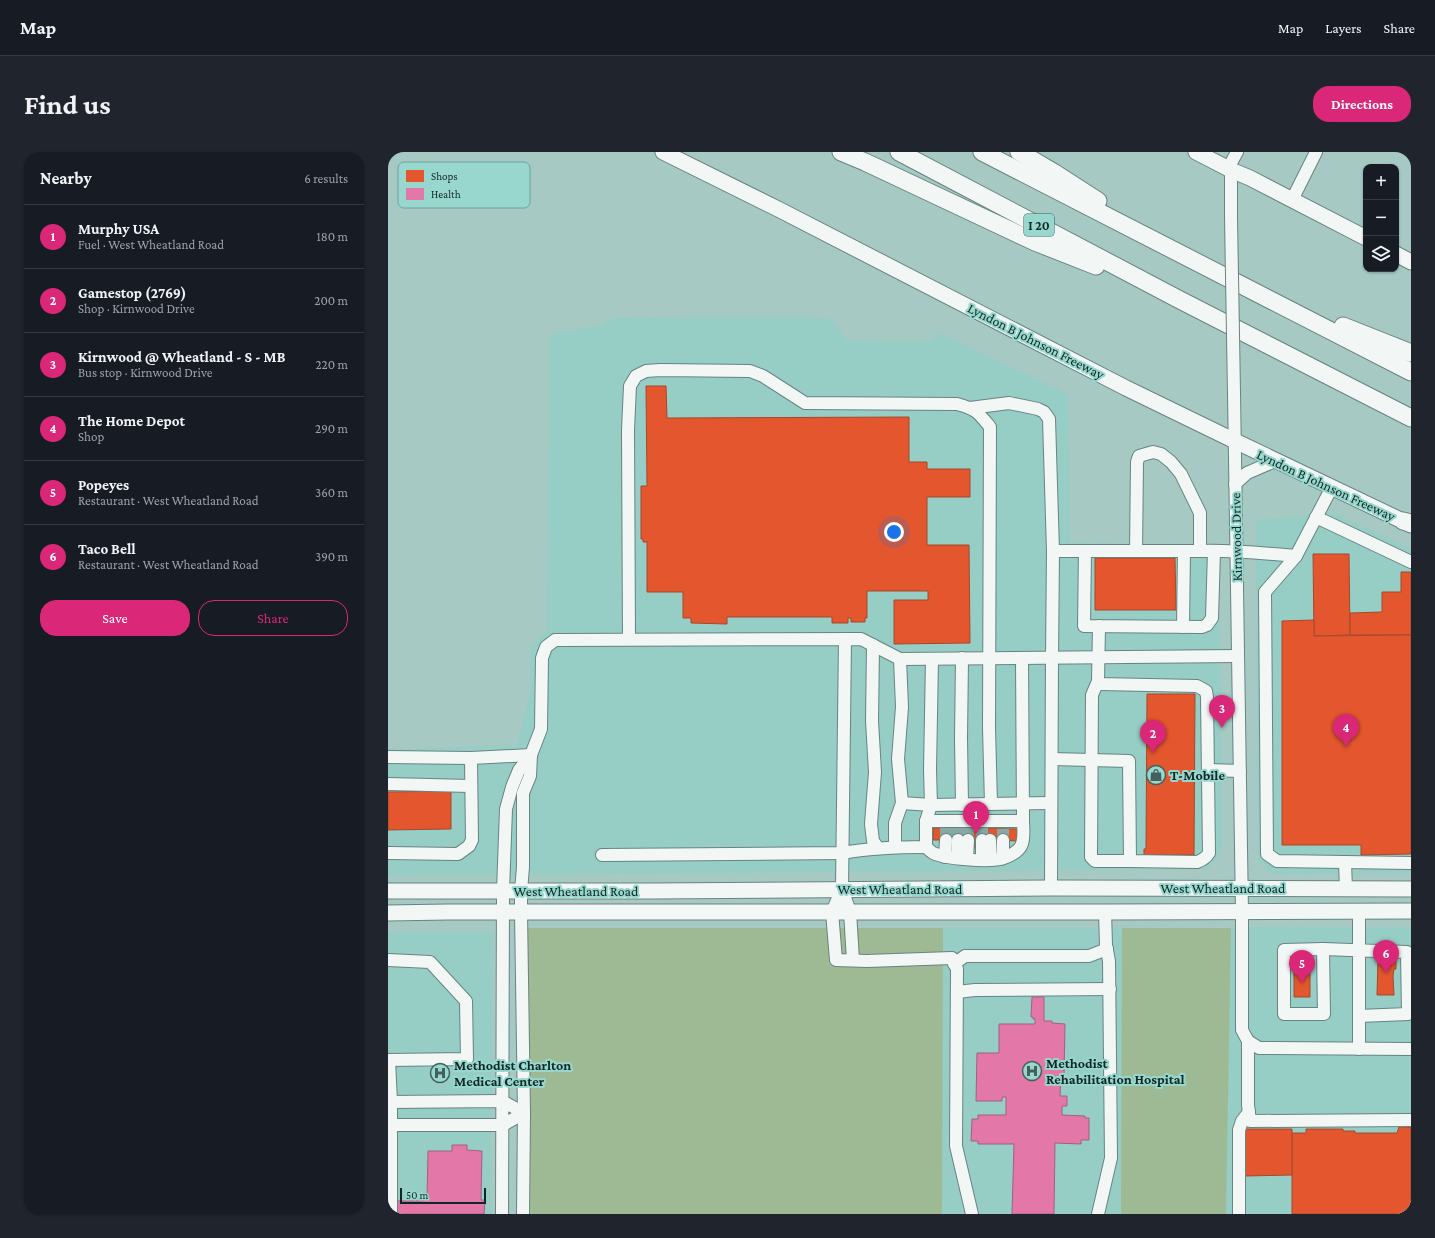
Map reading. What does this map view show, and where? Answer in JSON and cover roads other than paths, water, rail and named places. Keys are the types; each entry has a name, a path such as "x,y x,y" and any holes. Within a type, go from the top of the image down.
{"highway":[{"path":"841,152 880,168 1035,242 1180,300"},
{"name":"I 20","path":"899,152 1180,300 1411,418"},
{"path":"982,152 1411,372"},
{"path":"1019,152 1053,172 1179,253"},
{"path":"1262,295 1411,353"},
{"path":"1378,401 1411,422"}],"main road":[{"name":"Lyndon B Johnson Freeway","path":"663,152 780,210 1126,388 1235,442 1408,523"},
{"path":"1196,152 1231,159 1250,178 1363,236"},
{"path":"1399,256 1411,262"},
{"name":"West Wheatland Road","path":"388,891 1051,888 1411,889"},
{"name":"West Wheatland Road","path":"388,913 1411,911"}],"street":[{"path":"1292,200 1316,152"},
{"name":"Kirnwood Drive","path":"1231,159 1242,888 1242,1030 1248,1041 1249,1112"},
{"path":"629,639 628,430 630,386 636,376 646,371 653,370 750,371 772,381 804,403 957,404 970,408 981,416 990,427 989,658 991,804"},
{"path":"970,408 1009,403 1038,409 1044,412 1049,420 1053,551 1051,888"},
{"path":"1136,551 1137,462 1139,456 1153,452 1161,454 1171,462 1180,474 1200,513 1200,551"},
{"path":"1235,484 1247,473 1275,461"},
{"path":"1332,487 1296,556 1265,592 1267,854 1277,861 1411,863"},
{"path":"1316,517 1411,562"},
{"path":"1085,551 1084,626 1202,627 1207,625 1212,618 1214,550"},
{"path":"1053,551 1236,550 1296,556"},
{"path":"1183,627 1184,551"},
{"path":"1098,681 1100,684 1197,686 1206,691 1209,852 1202,861 1130,861 1095,860 1091,858 1092,696 1098,681 1099,626"},
{"path":"845,639 842,889 850,912 853,960"},
{"path":"523,1214 524,1113 521,891 523,867 523,793 530,776 531,755 540,729 542,658 546,647 555,640 861,639 900,659 1238,656"},
{"path":"873,645 872,721 875,772 871,824 873,841 878,848"},
{"path":"962,658 960,738 962,806"},
{"path":"602,855 842,854 865,849 895,847 926,847 933,853 957,858 992,859 1014,853 1021,847 1023,841 1022,658"},
{"path":"895,847 895,823 902,803 898,759 902,707 900,659"},
{"path":"926,847 926,821 932,805 930,770 932,659"},
{"path":"388,757 471,758 531,755"},
{"path":"502,1214 506,810 518,770 531,755"},
{"path":"388,853 458,854 469,846 472,840 471,758"},
{"path":"1052,759 1129,760 1130,861"},
{"path":"1208,770 1240,771"},
{"path":"388,784 471,786"},
{"path":"902,803 962,806 1051,803"},
{"path":"926,821 957,830 1003,830 1023,821"},
{"path":"957,830 957,858"},
{"path":"957,830 957,858"},
{"path":"986,830 992,859"},
{"path":"992,859 1003,830"},
{"path":"1345,863 1346,889"},
{"path":"842,889 832,912 836,960 867,961 952,958 957,969 956,1146 972,1214"},
{"path":"1359,911 1360,1049"},
{"path":"1098,1214 1111,1158 1110,989 1105,912"},
{"path":"954,964 965,956 1089,956 1107,949"},
{"path":"1323,949 1324,1014 1284,1014 1284,950 1323,949 1409,952 1408,1014 1359,1016"},
{"path":"388,960 430,962 466,1001 467,1059 388,1060 390,1102 390,1214"},
{"path":"957,992 983,990 1110,989"},
{"path":"1248,1041 1259,1048 1411,1050"},
{"path":"390,1102 502,1101 524,1113"},
{"path":"1249,1112 1250,1121 1411,1120"},
{"path":"1239,1214 1239,1130 1242,1121 1249,1112"},
{"path":"389,1125 503,1125 524,1113"}],"tunnel":[{"path":"946,828 946,840"},
{"path":"958,828 958,840"},
{"path":"968,828 968,840"},
{"path":"982,828 982,840"},
{"path":"1003,829 1003,840"}],"place":[{"name":"Kirnwood @ Wheatland - S - MB","path":"1222,728"},
{"name":"The Home Depot","path":"1346,747"},
{"name":"Gamestop (2769)","path":"1153,753"},
{"name":"T-Mobile","path":"1156,775"},
{"name":"Murphy USA","path":"976,834"},
{"name":"Taco Bell","path":"1386,973"},
{"name":"Popeyes","path":"1302,983"},
{"name":"Methodist Rehabilitation Hospital","path":"1032,1071"},
{"name":"Methodist Charlton Medical Center","path":"440,1073"}]}
